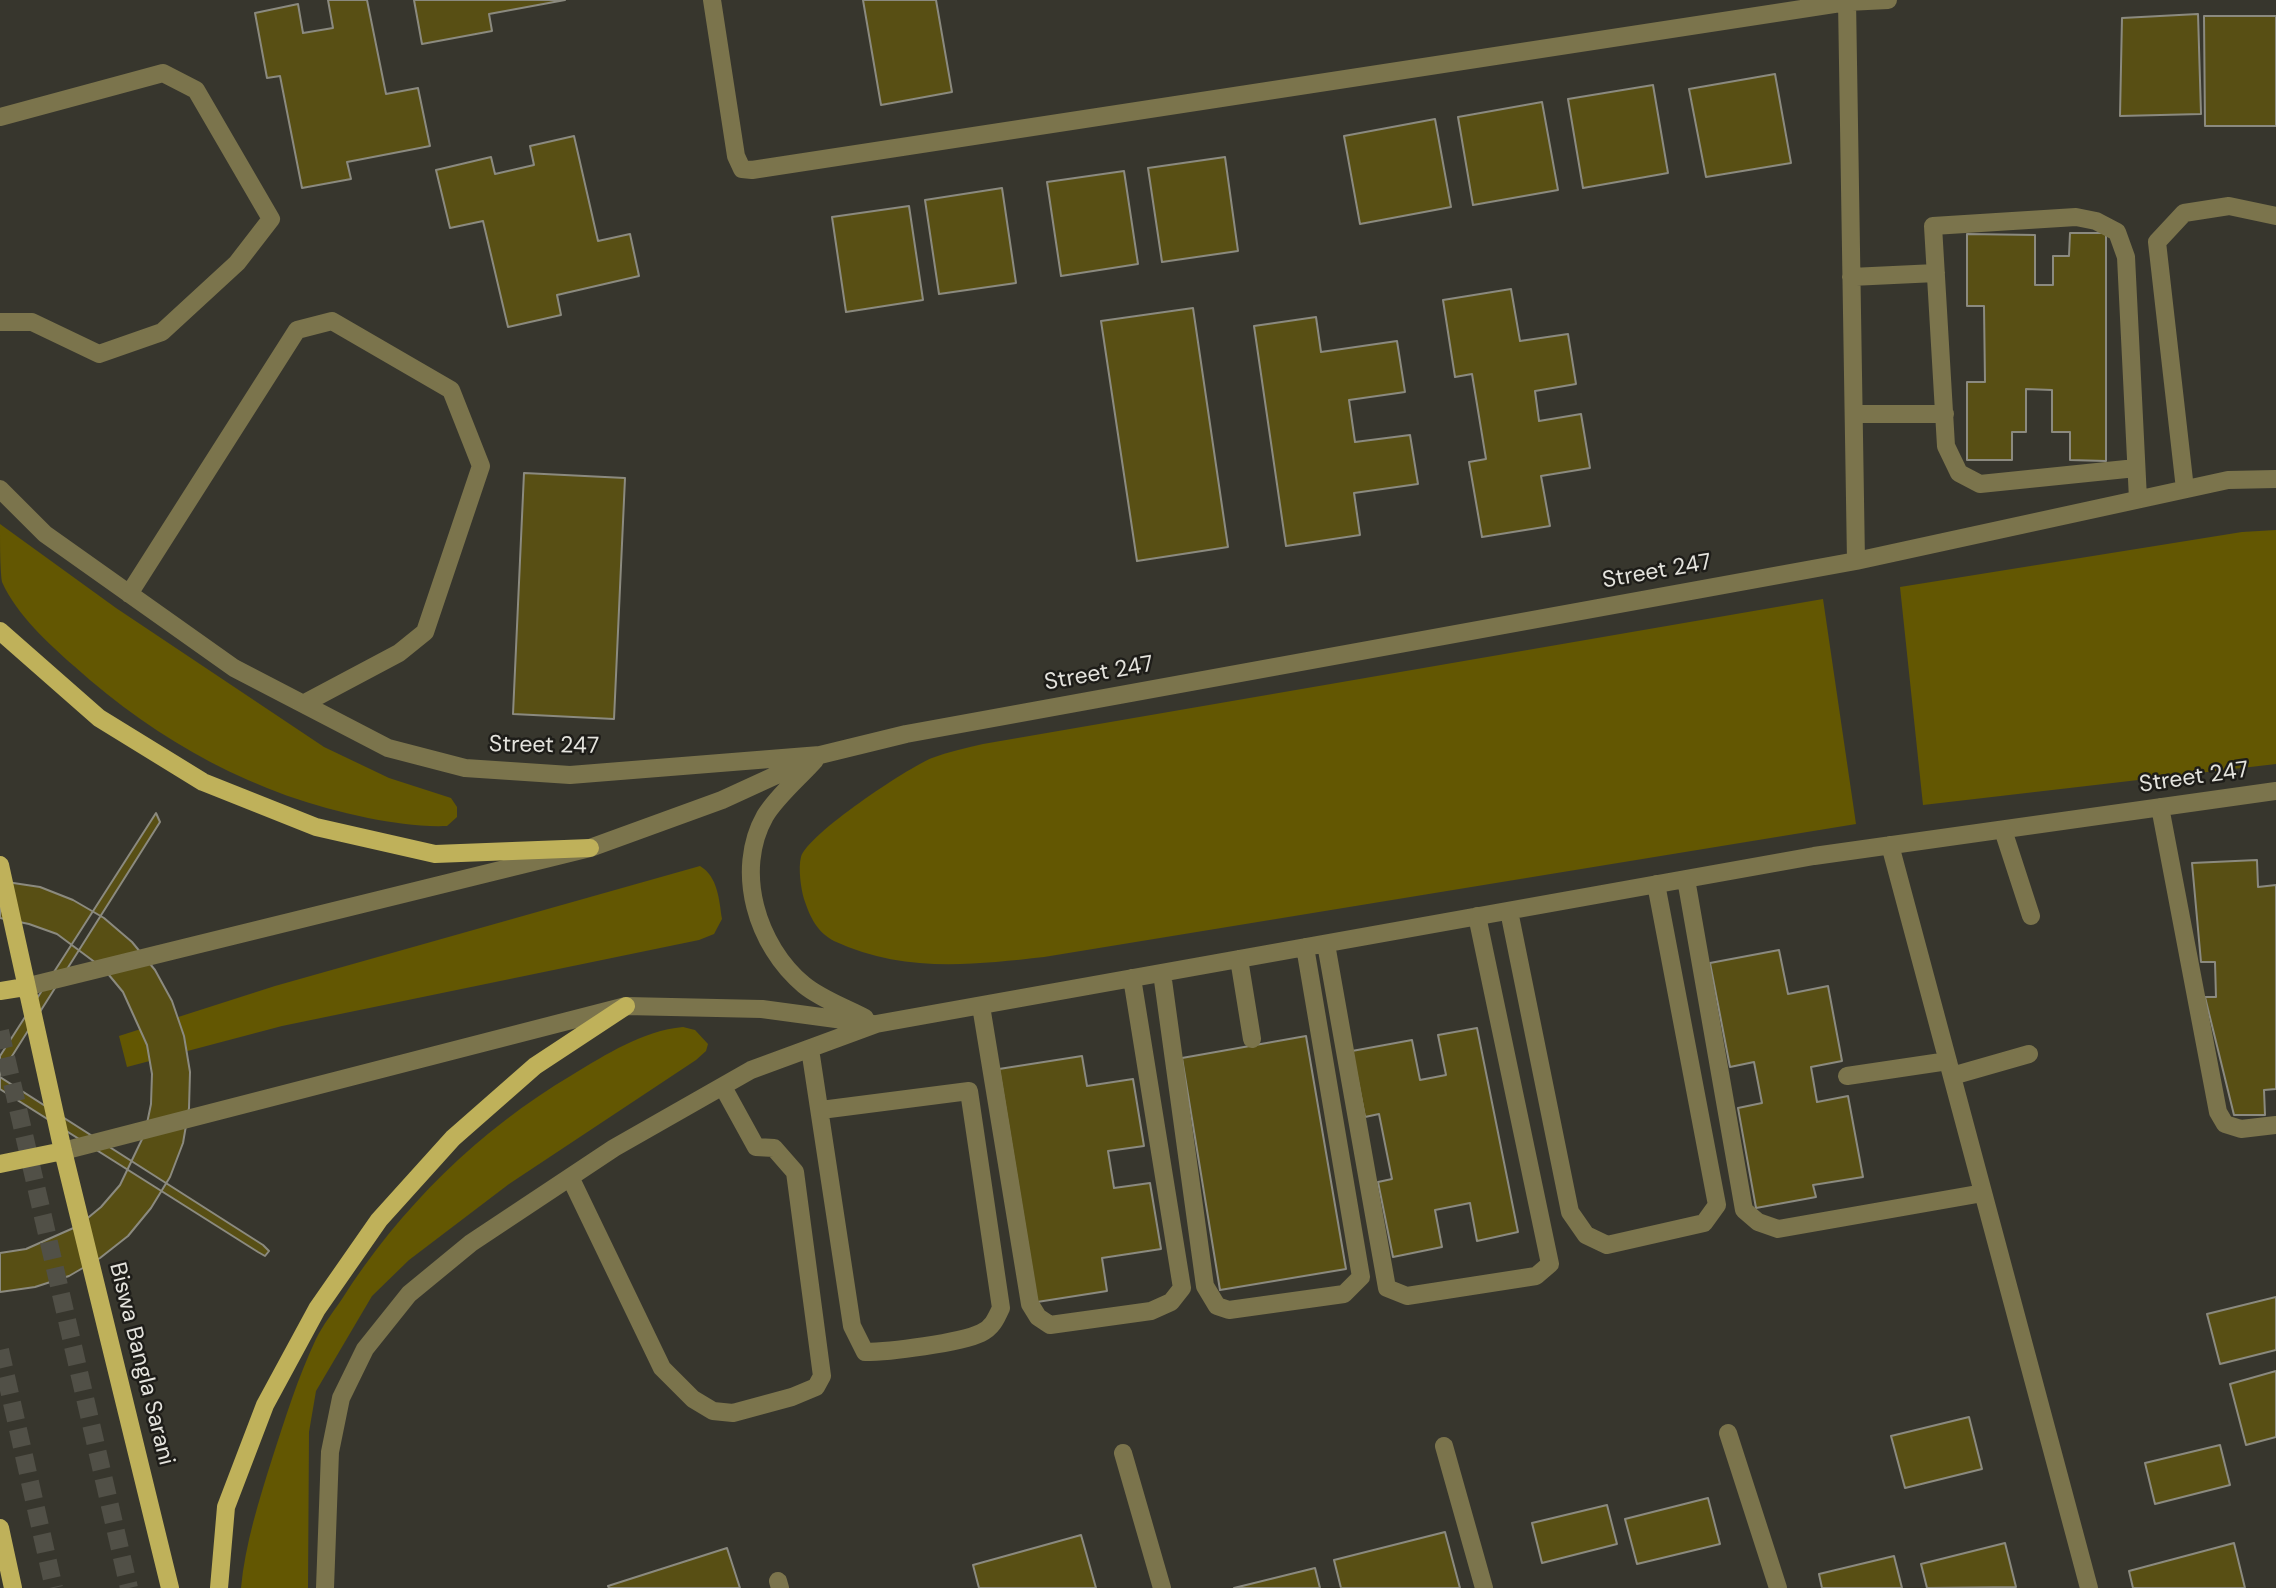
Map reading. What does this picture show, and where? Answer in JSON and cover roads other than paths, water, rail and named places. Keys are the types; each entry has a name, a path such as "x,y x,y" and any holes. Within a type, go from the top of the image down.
{"main road":[{"path":"0,632 99,718 203,782 316,827 435,853 590,848"},
{"name":"Biswa Bangla Sarani","path":"0,865 63,1151 170,1588"},
{"path":"0,991 25,987"},
{"path":"219,1588 226,1507 265,1405 317,1309 379,1220 453,1138 535,1066 626,1006"},
{"path":"0,1164 63,1151"},
{"path":"0,1528 13,1588"}],"street":[{"path":"712,0 736,156 741,169 752,170 1847,1 1888,0"},
{"path":"1847,1 1856,561"},
{"path":"0,117 163,73 196,90 271,219 237,263 162,332 99,354 32,322 0,322"},
{"path":"2185,489 2157,242 2184,213 2229,206 2276,216"},
{"path":"2136,468 1980,484 1959,473 1946,446 1933,226 2076,217 2096,221 2117,232 2126,257 2138,499"},
{"path":"1852,277 1936,274"},
{"path":"129,594 298,330 332,321 450,390 481,466 425,632 399,653 303,704"},
{"path":"1853,414 1945,414"},
{"name":"Street 247","path":"0,489 45,534 234,668 388,748 465,768 570,775 820,755 906,734 1856,561 2228,480 2276,479"},
{"path":"25,987 590,848 722,800 820,755"},
{"path":"820,755 766,815 754,844 750,876 762,934 779,959 805,985 876,1024"},
{"name":"Street 247","path":"876,1024 1656,884 1890,845 2276,791"},
{"path":"2160,807 2218,1112 2225,1124 2241,1129 2276,1125"},
{"path":"2003,830 2031,916"},
{"path":"1890,845 2089,1588"},
{"path":"1686,879 1744,1210 1758,1222 1779,1229 1983,1193"},
{"path":"1509,911 1570,1212 1586,1235 1607,1245 1704,1223 1717,1205 1656,884"},
{"path":"1326,944 1387,1288 1407,1296 1536,1276 1549,1264 1477,916"},
{"path":"1161,973 1205,1286 1217,1306 1228,1310 1344,1294 1361,1277 1305,947"},
{"path":"1239,959 1252,1039"},
{"path":"981,1006 1030,1304 1038,1317 1050,1325 1152,1311 1171,1303 1182,1287 1132,978"},
{"path":"63,1151 626,1006 762,1009 876,1024"},
{"path":"325,1588 330,1452 341,1398 365,1349 409,1294 471,1243 614,1148 751,1070 876,1024"},
{"path":"810,1049 852,1326 865,1352 886,1352 981,1333 994,1323 1001,1308 969,1091 821,1110"},
{"path":"1847,1076 1950,1069 2029,1054"},
{"path":"570,1177 662,1368 693,1399 713,1411 733,1413 792,1398 816,1387 822,1376 795,1172 774,1148 756,1147 723,1087"},
{"path":"1728,1433 1778,1588"},
{"path":"1444,1446 1484,1588"},
{"path":"1122,1453 1162,1588"}],"tunnel":[{"path":"0,1031 129,1588"},
{"path":"0,1350 54,1588"}]}
